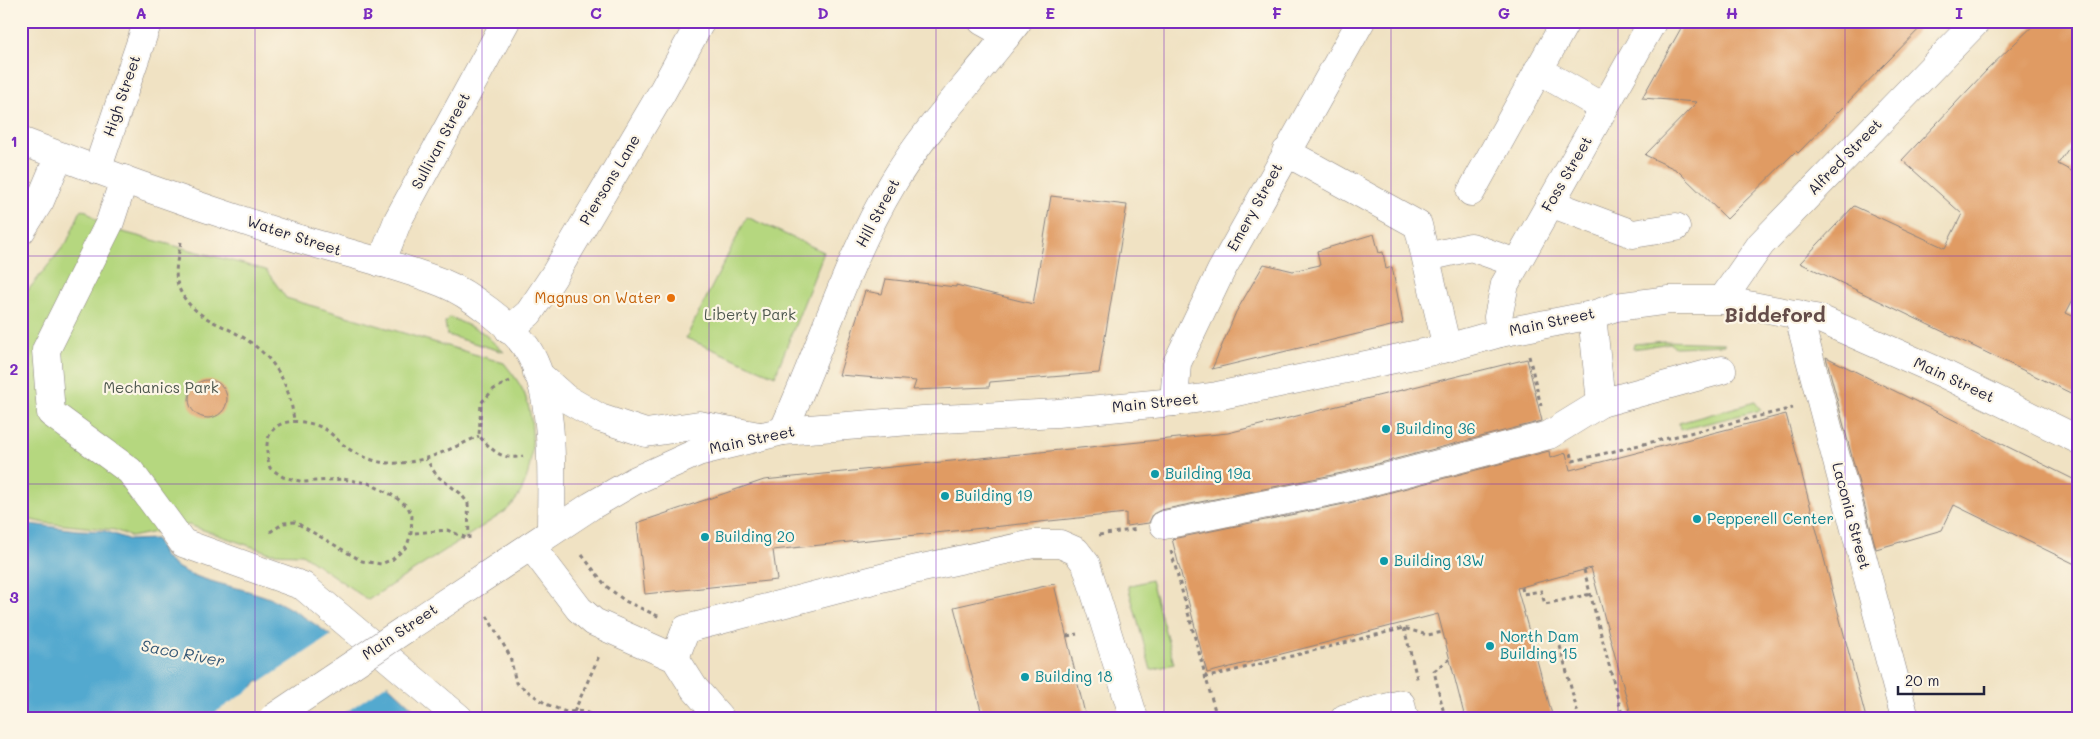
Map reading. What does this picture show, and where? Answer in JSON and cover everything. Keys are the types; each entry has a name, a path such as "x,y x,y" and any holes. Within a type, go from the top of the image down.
{"street":[{"name":"High Street","path":"97,170 148,21"},
{"name":"Sullivan Street","path":"381,264 398,220 506,21"},
{"name":"Piersons Lane","path":"509,330 529,313 553,277 661,94 701,21"},
{"path":"982,21 1012,28"},
{"name":"Emery Street","path":"1174,402 1177,363 1221,271 1361,21"},
{"path":"1471,192 1566,21"},
{"name":"Foss Street","path":"1500,333 1498,317 1504,284 1654,21"},
{"name":"Alfred Street","path":"1722,300 1761,244 1977,21"},
{"name":"Hill Street","path":"771,434 802,387 828,318 873,218 889,189 934,122 1012,28"},
{"path":"1538,70 1604,108"},
{"name":"Water Street","path":"21,141 97,170 277,232 445,283 495,315 526,347 537,373 548,412 550,434 541,539"},
{"path":"1286,152 1418,225 1447,348"},
{"path":"21,231 40,201 59,156"},
{"path":"124,179 110,222 46,350 52,413 130,471 183,543 304,586 460,718"},
{"path":"1550,203 1632,234 1676,227"},
{"path":"1427,257 1472,247 1516,263"},
{"name":"Main Street","path":"273,718 591,506 668,465 698,452 771,434 1174,402 1271,385 1447,348 1500,333 1592,315 1616,307 1669,300 1722,300 1798,314 1838,326 1942,373 2079,440"},
{"name":"Laconia Street","path":"1798,314 1905,718"},
{"path":"1592,315 1601,403"},
{"path":"1164,525 1346,488 1549,435 1601,403 1722,370"},
{"path":"537,373 565,398 600,418 646,433 699,425 771,434"},
{"path":"541,539 579,609 594,622 675,658 694,688 720,718"},
{"path":"675,658 686,629 904,572 1033,544 1060,544 1076,551 1086,564 1134,718"},
{"path":"1346,718 1401,704 1404,718"}],"path":[{"path":"181,242 176,271 179,287 187,301 207,320 249,342 270,358 285,383 293,406 294,421"},
{"path":"1529,356 1549,435 1556,452 1570,448 1573,461 1821,401"},
{"path":"511,380 494,389 481,403 479,436 491,450 507,458 528,454"},
{"path":"270,532 284,523 295,522 362,560 381,564 393,559 407,546 411,533 412,516 408,507 394,496 368,483 342,479 304,482 283,477 270,468 267,454 269,435 275,427 294,421 322,428 348,448 380,462 413,462 426,459 479,436"},
{"path":"415,533 447,530 469,539 468,503 460,493 437,476 426,459"},
{"path":"1164,525 1204,678 1217,718"},
{"path":"1093,536 1117,532"},
{"path":"582,555 606,586 625,601 686,629"},
{"path":"1584,570 1623,718"},
{"path":"1522,587 1523,594 1541,591 1545,604 1591,594"},
{"path":"487,616 510,656 516,683 546,704 566,712 583,711 598,718"},
{"path":"1204,678 1404,628 1427,635 1443,632"},
{"path":"1404,628 1413,661"},
{"path":"1560,646 1579,718"},
{"path":"1446,718 1434,670 1450,659"}],"green space":[{"name":"Mechanics Park","path":"81,210 87,211 95,219 115,230 266,270 286,298 504,363 525,395 532,425 531,458 522,490 514,503 503,513 368,600 302,554 270,553 189,525 131,537 115,530 45,523 21,518 21,299 67,242"},
{"name":"Liberty Park","path":"747,217 824,252 775,376 686,338"},
{"path":"450,317 482,332 504,352 447,335 445,322"},
{"path":"1664,341 1724,343 1724,345 1675,347 1670,343 1633,349 1634,344"},
{"path":"1755,402 1761,410 1680,430 1679,423"},
{"path":"1151,580 1174,664 1151,670 1128,586"}],"water":[{"name":"Saco River","path":"21,523 77,530 105,531 130,540 156,539 164,556 174,565 187,572 201,578 264,596 297,612 354,654 424,718 286,718 259,681 253,686 276,718 21,718"}],"pier":[{"path":"333,634 389,683 337,718 283,718 259,684 256,686 278,718 207,718"}],"building":[{"path":"1685,21 1927,21 1798,153 1796,151 1727,219 1677,170 1645,155 1697,102 1642,98"},
{"path":"2038,21 2079,21 2079,133 2058,164 2079,175 2079,288 2066,313 2079,319 2079,397 1800,263 1854,206 1945,248 1962,214 1902,160 1987,70"},
{"path":"1051,196 1127,205 1099,373 990,382 989,387 913,390 916,381 839,375 865,291 882,294 886,279 956,287 956,285 1033,304"},
{"path":"1374,234 1379,253 1383,252 1386,269 1392,267 1403,323 1212,369 1236,312 1264,264 1293,271 1320,265 1317,251"},
{"path":"1826,357 2079,482 2079,566 1954,505 1942,530 1876,549"},
{"path":"1527,359 1542,421 1342,473 1161,510 1153,514 1149,523 1126,526 1126,513 773,550 777,580 645,594 637,523 764,480 1228,433"},
{"path":"208,380 221,386 227,399 221,412 208,418 195,412 189,399 195,386"},
{"path":"1786,414 1866,718 1632,718 1591,568 1517,588 1553,718 1465,718 1438,614 1207,673 1172,539 1349,503 1549,451 1550,458 1566,453 1570,470"},
{"name":"Building 18","path":"1054,584 1086,718 983,718 954,607"}],"place":[{"name":"Magnus on Water","path":"671,298"},
{"name":"Building 36","path":"1386,429"},
{"name":"Building 19a","path":"1155,474"},
{"name":"Building 19","path":"945,496"},
{"name":"Pepperell Center","path":"1697,519"},
{"name":"Building 20","path":"705,537"},
{"name":"Building 13W","path":"1384,561"},
{"name":"North Dam Building 15","path":"1490,646"},
{"name":"Building 18","path":"1025,677"}],"district":[{"name":"Biddeford","path":"1775,315"}]}
